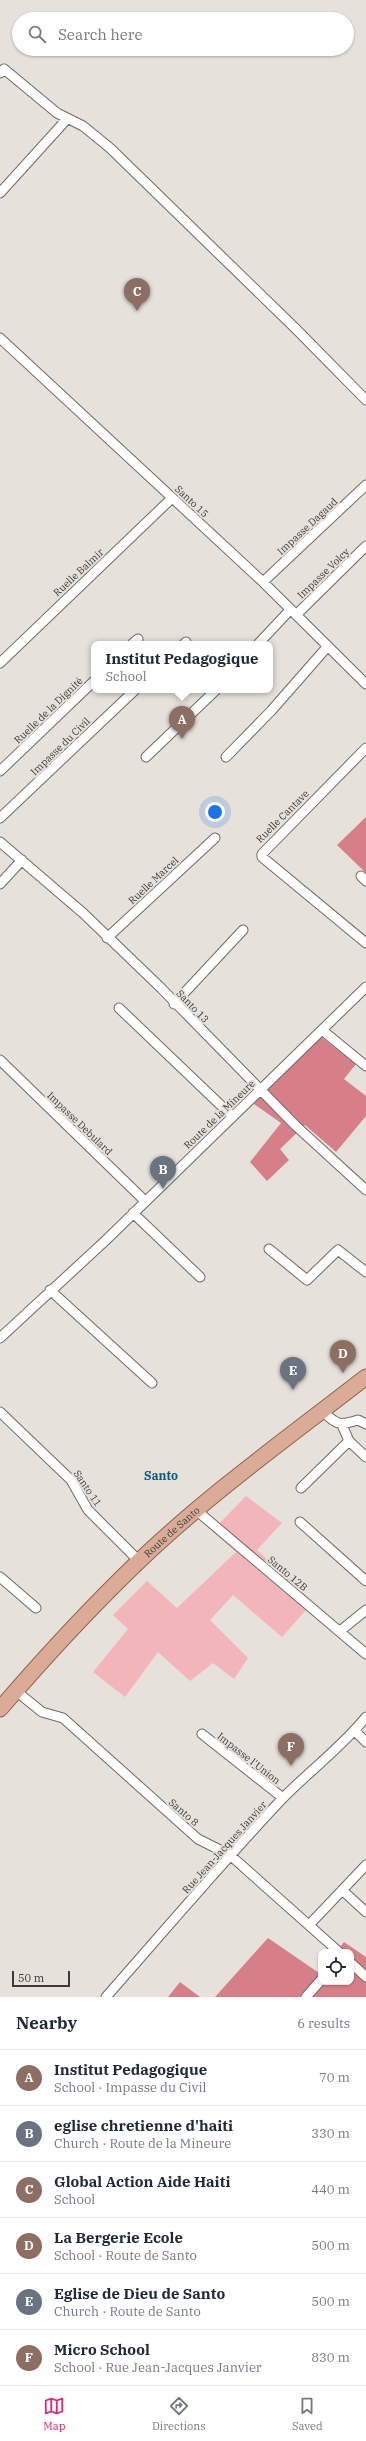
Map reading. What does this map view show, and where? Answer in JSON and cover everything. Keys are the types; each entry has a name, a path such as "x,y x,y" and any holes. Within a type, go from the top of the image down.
{"main road":[{"name":"Route de Santo","path":"0,1710 68,1634 139,1561 196,1510 264,1454 366,1377"}],"street":[{"path":"0,73 4,69 67,119 83,126 110,148 296,328 366,400"},
{"path":"0,193 67,119"},
{"name":"Santo 15","path":"0,338 263,582 366,684"},
{"name":"Impasse Dagaud","path":"263,582 366,485"},
{"name":"Ruelle Balmir","path":"0,663 172,498"},
{"name":"Impasse Volcy","path":"261,641 366,546"},
{"path":"226,757 271,711 328,646"},
{"name":"Ruelle de la Dignité","path":"0,771 91,684"},
{"name":"Impasse du Civil","path":"0,818 132,693"},
{"path":"146,757 213,693"},
{"name":"Ruelle Cantave","path":"366,748 262,854 262,856 366,943"},
{"name":"Ruelle Marcel","path":"106,938 215,838"},
{"name":"Santo 13","path":"0,842 83,913 106,938 161,988 174,1004 260,1090 366,1190"},
{"path":"0,884 22,860"},
{"path":"174,1004 244,930"},
{"name":"Route de la Mineure","path":"0,1338 133,1213 366,987"},
{"path":"118,1008 232,1116"},
{"path":"322,1030 366,1066"},
{"name":"Impasse Debulard","path":"0,1060 145,1201"},
{"path":"133,1213 200,1277"},
{"path":"269,1249 307,1280 338,1250 366,1272"},
{"path":"50,1290 152,1383"},
{"path":"322,1411 336,1424 342,1425 358,1420 366,1424"},
{"name":"Santo 11","path":"0,1412 71,1480 88,1510 139,1561"},
{"path":"342,1425 349,1441 366,1457"},
{"path":"301,1488 349,1441"},
{"name":"Santo 12B","path":"196,1510 366,1654"},
{"path":"300,1522 366,1581"},
{"path":"0,1578 36,1608"},
{"path":"340,1631 366,1610"},
{"name":"Santo 8","path":"16,1691 42,1712 63,1718 198,1838 230,1855 336,1949"},
{"name":"Rue Jean-Jacques Janvier","path":"106,1997 230,1855 283,1798 355,1731 366,1717"},
{"path":"355,1731 366,1742"},
{"name":"Impasse l'Union","path":"202,1734 283,1798"},
{"path":"309,1925 366,1865"},
{"path":"342,1890 366,1912"},
{"path":"354,1966 366,1977"},
{"path":"306,1997 318,1983"}],"shaded area":[{"path":"366,817 366,873 337,845"},
{"path":"321,1037 356,1064 344,1079 366,1096 366,1116 336,1152 305,1125 280,1149 289,1160 267,1181 250,1162 281,1123 254,1104 266,1090"},
{"path":"246,1496 282,1523 257,1550 313,1602 282,1637 233,1595 210,1620 248,1658 234,1679 213,1663 190,1681 158,1652 125,1697 93,1672 128,1629 113,1615 147,1581 177,1608 236,1552 212,1531"},
{"path":"268,1938 318,1972 318,1985 354,1985 354,1949 338,1949 344,1942 366,1957 366,1997 215,1997"},
{"path":"180,1982 200,1997 168,1997"}],"place":[{"name":"Global Action Aide Haiti","path":"137,311"},
{"name":"Institut Pedagogique","path":"182,739"},
{"name":"eglise chretienne d'haiti","path":"163,1189"},
{"name":"La Bergerie Ecole","path":"343,1373"},
{"name":"Eglise de Dieu de Santo","path":"293,1390"},
{"name":"Micro School","path":"291,1766"}],"district":[{"name":"Santo","path":"161,1476"}]}
